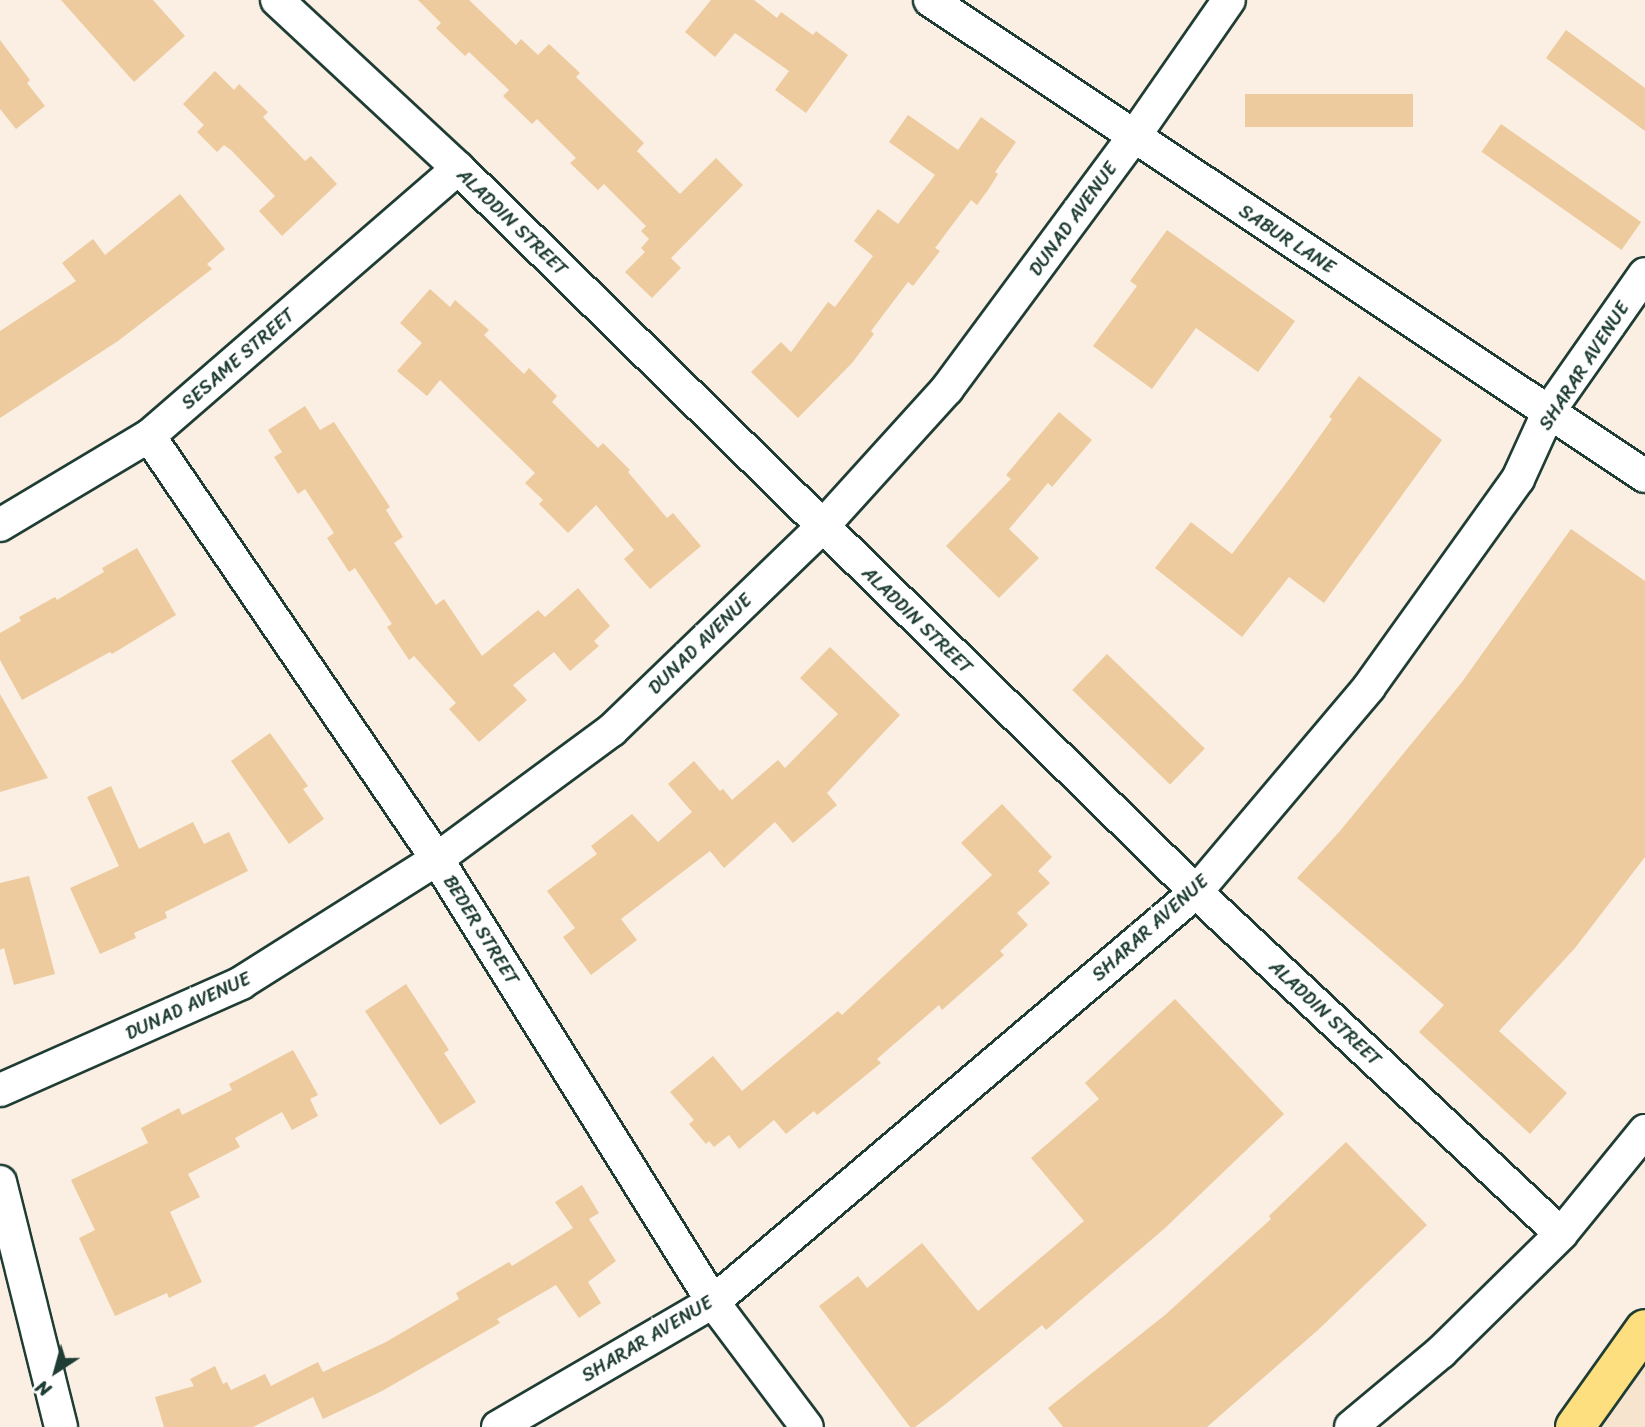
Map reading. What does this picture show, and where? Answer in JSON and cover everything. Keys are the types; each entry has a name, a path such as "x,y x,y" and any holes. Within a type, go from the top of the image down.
{"main road":[{"path":"1576,1427 1645,1329"}],"street":[{"name":"ALADDIN STREET","path":"277,0 458,168 1196,892 1561,1234"},
{"name":"SABUR LANE","path":"930,0 1133,138 1645,476"},
{"name":"DUNAD AVENUE","path":"0,1090 242,983 437,859 612,730 822,527 947,389 1133,138 1229,0"},
{"name":"SESAME STREET","path":"0,525 149,436 458,168"},
{"name":"SHARAR AVENUE","path":"498,1427 713,1302 1196,892 1369,687 1518,479 1549,411 1645,274"},
{"name":"BEDER STREET","path":"149,436 437,859 713,1302 807,1427"},
{"path":"1351,1427 1441,1352 1561,1234 1645,1131"},
{"path":"0,1182 61,1427"}],"shaded area":[{"path":"1645,1313 1645,1427 1564,1427"}],"building":[{"path":"61,0 153,0 185,36 134,82"},
{"path":"418,0 469,0 516,45 521,39 538,55 549,44 580,73 576,77 644,143 637,151 680,194 716,158 743,185 671,258 681,268 652,298 625,272 645,252 641,248 649,239 641,231 646,226 604,184 598,190 570,163 576,158 537,119 532,124 503,96 509,90 469,52 465,56 436,28 441,23"},
{"path":"711,0 754,0 777,18 781,12 813,35 816,31 848,55 806,113 775,90 789,71 735,33 715,57 685,32"},
{"path":"1566,30 1645,88 1645,131 1546,58"},
{"path":"0,40 30,80 27,83 45,106 16,129 0,109"},
{"path":"215,71 234,90 239,84 268,112 263,117 305,161 311,156 337,184 282,236 259,211 275,196 231,150 224,145 217,152 197,132 204,125 183,104"},
{"path":"1245,94 1413,94 1413,127 1245,127"},
{"path":"908,115 958,150 981,117 1016,142 977,205 971,200 935,248 940,251 913,286 908,282 871,331 874,334 852,363 798,418 751,372 781,342 791,352 828,302 835,307 873,256 854,241 878,209 898,224 935,175 889,142"},
{"path":"1501,124 1641,222 1622,250 1481,152"},
{"path":"180,194 225,249 207,264 212,269 118,341 0,418 0,331 76,281 62,263 93,239 105,255"},
{"path":"1167,230 1295,321 1258,372 1196,328 1152,389 1093,346 1137,286 1130,281"},
{"path":"430,289 450,307 455,300 489,330 484,335 524,374 529,368 557,396 552,402 598,448 603,443 630,470 628,472 667,518 673,513 701,546 650,589 624,559 634,550 596,505 568,533 539,504 543,500 525,483 535,473 440,380 427,396 397,371 422,343 400,323"},
{"path":"1359,376 1442,440 1324,603 1289,577 1242,637 1155,568 1191,522 1232,554 1293,474"},
{"path":"305,406 320,430 334,422 390,507 386,510 403,537 394,543 436,605 444,599 482,656 538,610 545,617 578,588 610,626 594,641 599,646 570,671 554,652 513,685 527,700 479,742 449,709 456,703 414,656 409,660 387,627 392,624 355,568 349,572 327,538 334,533 305,489 298,494 274,457 282,452 268,430"},
{"path":"1059,412 1092,440 1052,487 1048,483 1009,529 1039,558 999,598 946,546 1011,479 1006,475"},
{"path":"1571,529 1645,581 1645,857 1575,948 1499,1031 1567,1093 1530,1134 1419,1032 1444,1005 1297,878 1340,831 1462,682"},
{"path":"137,548 176,615 112,654 110,652 22,700 0,660 0,633 21,621 19,617 55,597 57,600 104,572 102,568"},
{"path":"830,647 900,715 827,793 837,805 793,843 775,822 724,868 710,851 621,919 637,940 591,975 563,937 575,928 547,891 597,854 591,846 632,814 658,842 692,812 668,784 694,761 720,791 723,789 732,800 778,760 785,768 838,714 800,678"},
{"path":"1107,654 1205,748 1170,784 1072,690"},
{"path":"0,694 48,778 0,792"},
{"path":"270,733 308,786 303,789 324,819 289,844 231,761"},
{"path":"111,786 139,849 193,822 204,844 229,832 248,871 165,912 167,918 134,933 136,938 100,954 70,888 119,866 87,797"},
{"path":"1002,804 1052,857 1038,871 1050,883 1017,913 1028,925 1000,951 1004,955 942,1010 939,1005 877,1059 881,1063 817,1115 814,1111 786,1134 774,1120 739,1149 729,1135 714,1147 709,1141 706,1144 689,1124 694,1120 670,1092 713,1056 742,1091 838,1011 842,1015 992,875 961,843"},
{"path":"29,876 55,974 14,985 4,948 0,950 0,883"},
{"path":"406,984 449,1050 444,1053 476,1102 440,1125 365,1011"},
{"path":"1175,999 1284,1114 1164,1229 1046,1330 1042,1325 947,1403 915,1427 910,1427 819,1306 858,1276 867,1288 922,1243 978,1311 1084,1221 1031,1158 1099,1099 1085,1083"},
{"path":"293,1050 318,1095 310,1099 318,1116 292,1130 282,1112 235,1138 240,1147 188,1174 200,1197 170,1212 202,1282 169,1298 167,1293 115,1316 79,1238 95,1230 71,1180 148,1143 141,1128 179,1108 182,1115 232,1090 229,1084"},
{"path":"1346,1142 1427,1225 1318,1330 1207,1427 1063,1427 1048,1408 1165,1315 1271,1219 1269,1216"},
{"path":"582,1185 599,1213 589,1219 616,1261 588,1282 601,1303 579,1318 556,1285 497,1319 500,1323 382,1391 323,1419 313,1397 253,1427 164,1427 155,1397 194,1386 190,1379 215,1366 223,1384 227,1382 231,1390 265,1374 271,1386 318,1362 323,1372 386,1342 459,1299 456,1293 509,1262 512,1266 573,1228 555,1202"}]}
